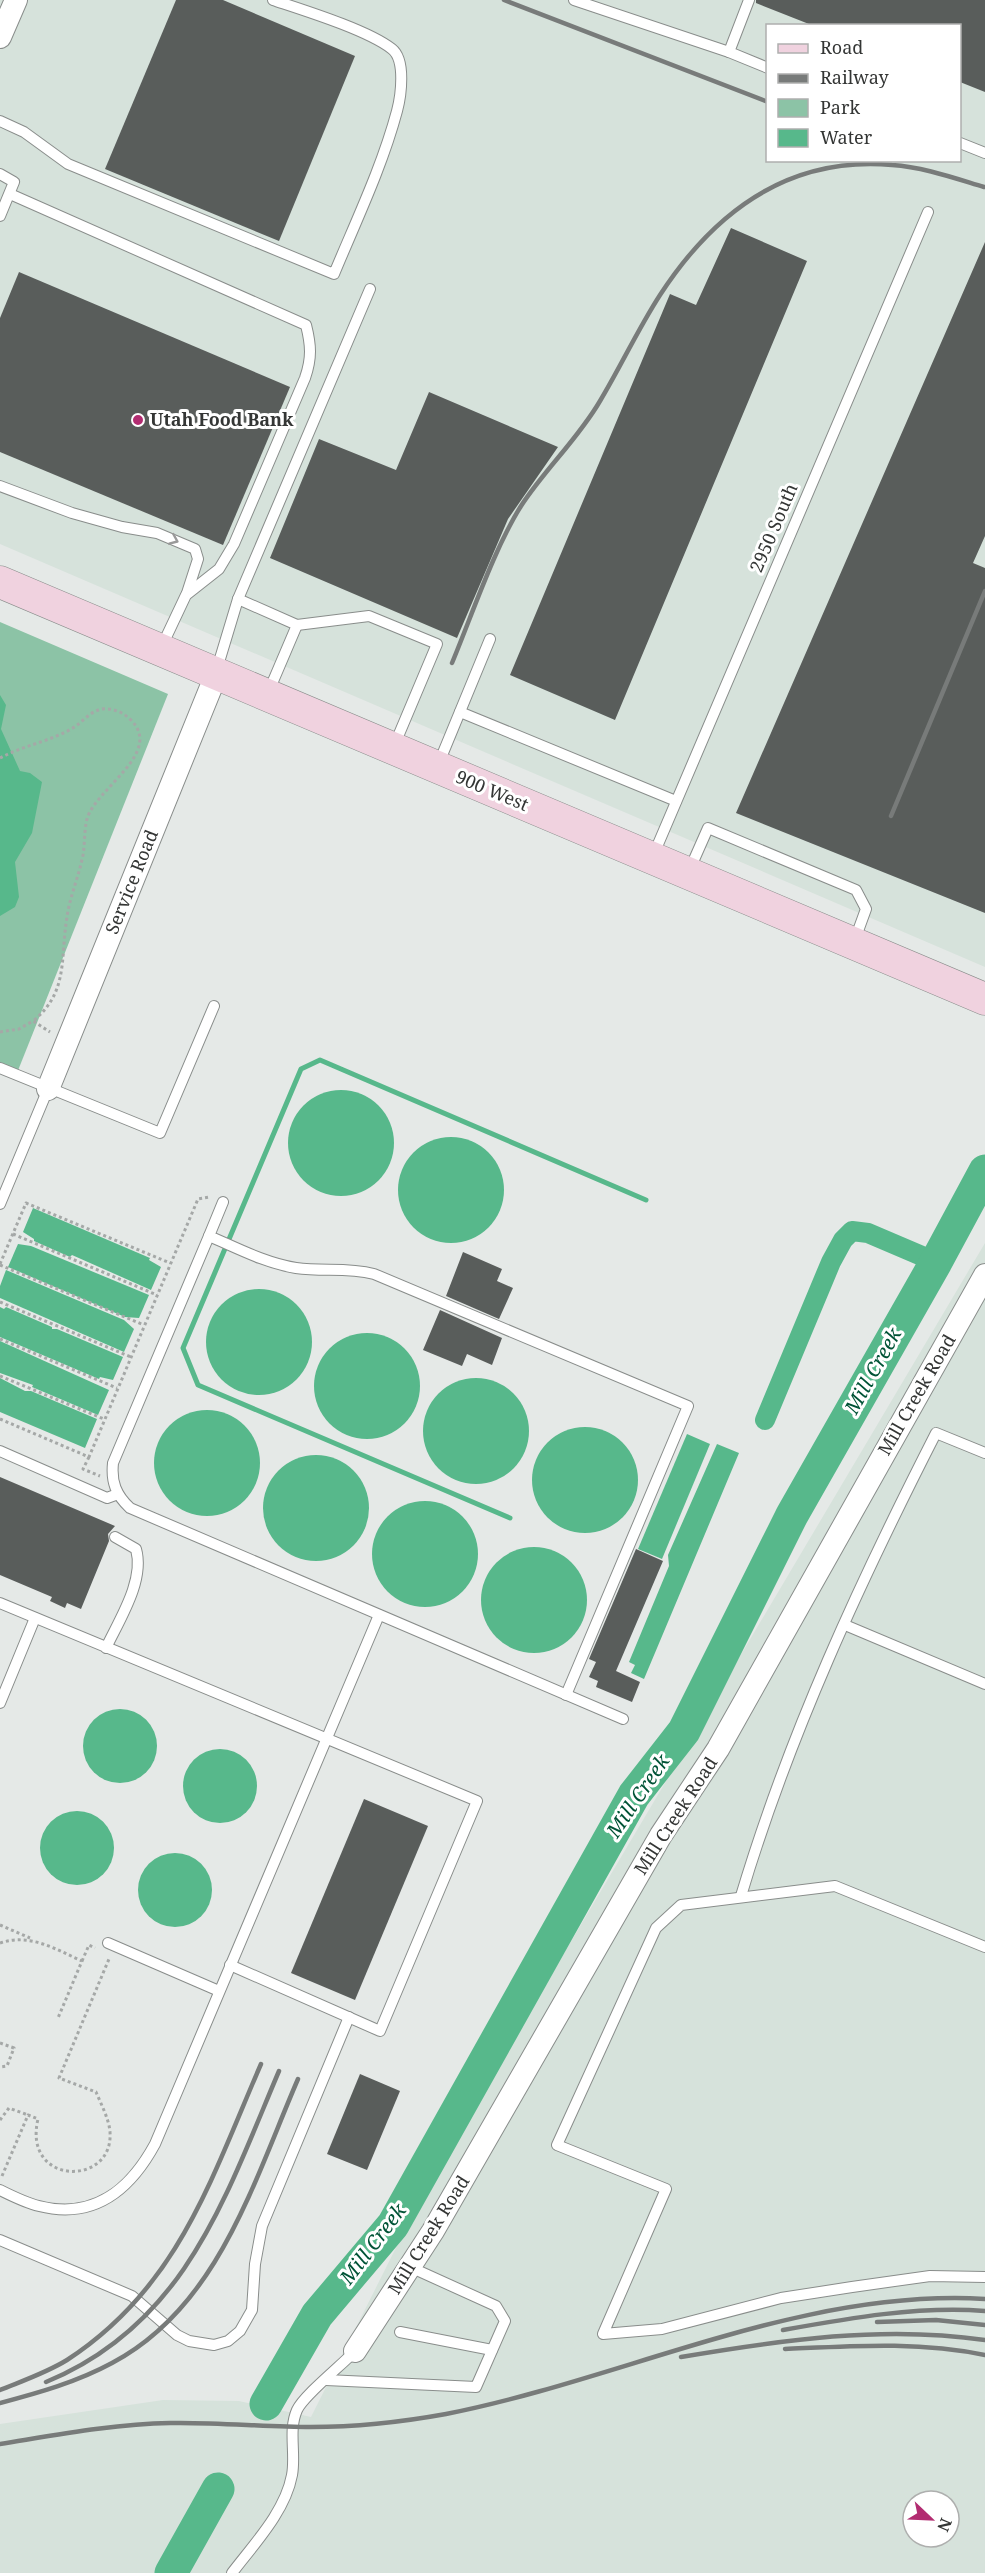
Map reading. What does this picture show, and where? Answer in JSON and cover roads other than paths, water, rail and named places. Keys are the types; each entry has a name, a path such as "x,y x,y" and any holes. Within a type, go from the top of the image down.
{"main road":[{"name":"900 West","path":"0,582 267,697 985,999"}],"street":[{"path":"0,37 16,0"},
{"name":"Service Road","path":"48,1089 216,675"},
{"name":"Mill Creek Road","path":"356,2351 410,2267 661,1835 718,1749 985,1275"}],"lane":[{"path":"0,121 24,132 68,164 334,274 398,110 400,74 398,59 393,50 351,29 273,0"},
{"path":"574,0 729,52 766,67"},
{"path":"729,52 749,0"},
{"path":"961,143 985,153"},
{"path":"0,174 14,182 0,216"},
{"path":"10,194 306,325 312,358 281,438 230,553 219,569 186,595"},
{"name":"2950 South","path":"652,859 928,212"},
{"path":"216,675 238,599 370,289"},
{"path":"0,486 72,513 117,526 158,533 195,549 198,560 186,595 160,651"},
{"path":"238,599 297,625 369,616 437,644 392,749"},
{"path":"267,697 297,625"},
{"path":"437,768 490,639"},
{"path":"460,712 676,801"},
{"path":"688,874 708,828 856,890 866,909 853,944"},
{"path":"0,1068 160,1133 214,1006"},
{"path":"0,1204 48,1089"},
{"path":"223,1202 214,1239 113,1463 113,1482 118,1494 130,1509 623,1719"},
{"path":"214,1239 268,1261 298,1268 350,1269 374,1274 688,1406 566,1695"},
{"path":"741,1896 766,1812 844,1625 881,1541 936,1433 985,1453"},
{"path":"0,1451 107,1498 118,1494"},
{"path":"106,1648 138,1575 139,1560 136,1550 115,1537"},
{"path":"0,1603 477,1801 380,2031 230,1965"},
{"path":"0,2190 37,2206 68,2209 103,2201 119,2192 143,2165 155,2144 324,1739 379,1615"},
{"path":"0,1703 35,1618"},
{"path":"844,1625 985,1684"},
{"path":"985,1947 835,1886 681,1905 656,1928 557,2145 666,2189 603,2334 662,2329 781,2298 852,2287 930,2276 985,2277"},
{"path":"111,1945 219,1991"},
{"path":"0,2240 132,2296 177,2335 200,2344 214,2345 228,2341 240,2331 252,2310 255,2264 262,2226 349,2017"},
{"path":"326,2380 476,2387 505,2321 496,2306 410,2267"},
{"path":"400,2332 492,2350"},
{"path":"232,2573 280,2506 292,2475 292,2426 297,2410 356,2351"}],"water":[{"path":"0,695 6,705 1,729 20,771 30,773 42,782 32,833 15,862 19,897 15,907 0,916"},
{"path":"341,1090 361,1094 379,1105 390,1123 394,1143 390,1163 379,1181 361,1192 341,1196 321,1192 303,1181 292,1163 288,1143 292,1123 303,1105 321,1094"},
{"path":"451,1137 471,1141 489,1152 500,1170 504,1190 500,1210 489,1228 471,1239 451,1243 431,1239 413,1228 402,1210 398,1190 402,1170 413,1152 431,1141"},
{"path":"33,1208 150,1258 149,1260 161,1267 151,1290 34,1241 23,1232"},
{"path":"18,1244 31,1246 149,1295 139,1318 125,1317 8,1267"},
{"path":"6,1270 124,1320 134,1329 124,1352 0,1298 0,1286"},
{"path":"259,1289 279,1293 297,1304 308,1322 312,1342 308,1362 297,1380 279,1391 259,1395 239,1391 221,1380 210,1362 206,1342 210,1322 221,1304 239,1293"},
{"path":"0,1307 4,1309 6,1307 52,1327 52,1329 57,1329 123,1357 113,1380 100,1377 99,1379 0,1337"},
{"path":"367,1333 387,1337 405,1348 416,1366 420,1386 416,1406 405,1424 387,1435 367,1439 347,1435 329,1424 318,1406 314,1386 318,1366 329,1348 347,1337"},
{"path":"0,1341 109,1390 98,1415 32,1387 33,1385 0,1373"},
{"path":"0,1378 25,1391 31,1391 97,1419 85,1448 0,1412"},
{"path":"476,1378 496,1382 514,1393 525,1411 529,1431 525,1451 514,1469 496,1480 476,1484 456,1480 438,1469 427,1451 423,1431 427,1411 438,1393 456,1382"},
{"path":"207,1410 227,1414 245,1425 256,1443 260,1463 256,1483 245,1501 227,1512 207,1516 187,1512 169,1501 158,1483 154,1463 158,1443 169,1425 187,1414"},
{"path":"585,1427 605,1431 623,1442 634,1460 638,1480 634,1500 623,1518 605,1529 585,1533 565,1529 547,1518 536,1500 532,1480 536,1460 547,1442 565,1431"},
{"path":"687,1434 710,1444 662,1559 638,1549"},
{"path":"717,1444 739,1453 644,1679 631,1673 635,1665 629,1662 669,1566 668,1555"},
{"path":"316,1455 336,1459 354,1470 365,1488 369,1508 365,1528 354,1546 336,1557 316,1561 296,1557 278,1546 267,1528 263,1508 267,1488 278,1470 296,1459"},
{"path":"425,1501 445,1505 463,1516 474,1534 478,1554 474,1574 463,1592 445,1603 425,1607 405,1603 387,1592 376,1574 372,1554 376,1534 387,1516 405,1505"},
{"path":"534,1547 554,1551 572,1562 583,1580 587,1600 583,1620 572,1638 554,1649 534,1653 514,1649 496,1638 485,1620 481,1600 485,1580 496,1562 514,1551"},
{"path":"120,1709 134,1712 146,1720 154,1732 157,1746 154,1760 146,1772 134,1780 120,1783 106,1780 94,1772 86,1760 83,1746 86,1732 94,1720 106,1712"},
{"path":"220,1749 234,1752 246,1760 254,1772 257,1786 254,1800 246,1812 234,1820 220,1823 206,1820 194,1812 186,1800 183,1786 186,1772 194,1760 206,1752"},
{"path":"77,1811 91,1814 103,1822 111,1834 114,1848 111,1862 103,1874 91,1882 77,1885 63,1882 51,1874 43,1862 40,1848 43,1834 51,1822 63,1814"},
{"path":"175,1853 189,1856 201,1864 209,1876 212,1890 209,1904 201,1916 189,1924 175,1927 161,1924 149,1916 141,1904 138,1890 141,1876 149,1864 161,1856"}],"waterway":[{"path":"510,1518 198,1385 183,1348 301,1069 320,1060 646,1200"},
{"name":"Mill Creek","path":"266,2404 317,2315 393,2225 634,1795 684,1731 792,1515 985,1171"},
{"path":"765,1420 831,1262 843,1240 852,1231 868,1233 936,1262"},
{"name":"Mill Creek","path":"171,2573 218,2489"}],"railway":[{"path":"504,0 766,101"},
{"path":"452,663 493,562 521,506 591,415 652,308 681,265 730,215 758,195 788,180 820,170 855,165 892,165 915,168 984,187"},
{"path":"891,816 985,591"},
{"path":"0,2390 67,2360 105,2331 137,2300 164,2265 187,2228 207,2189 261,2064"},
{"path":"46,2382 94,2357 133,2327 167,2292 194,2253 218,2210 279,2071"},
{"path":"0,2403 43,2391 99,2370 149,2339 179,2310 206,2276 228,2239 265,2159 298,2079"},
{"path":"0,2444 127,2425 188,2423 328,2427 413,2419 513,2399 781,2321 848,2307 916,2299 985,2299"},
{"path":"783,2330 858,2317 909,2312 985,2311"},
{"path":"877,2322 936,2320 985,2325"},
{"path":"681,2357 833,2336 909,2334 985,2340"},
{"path":"785,2349 910,2346 985,2355"}],"place":[{"name":"Utah Food Bank","path":"138,420"}]}
